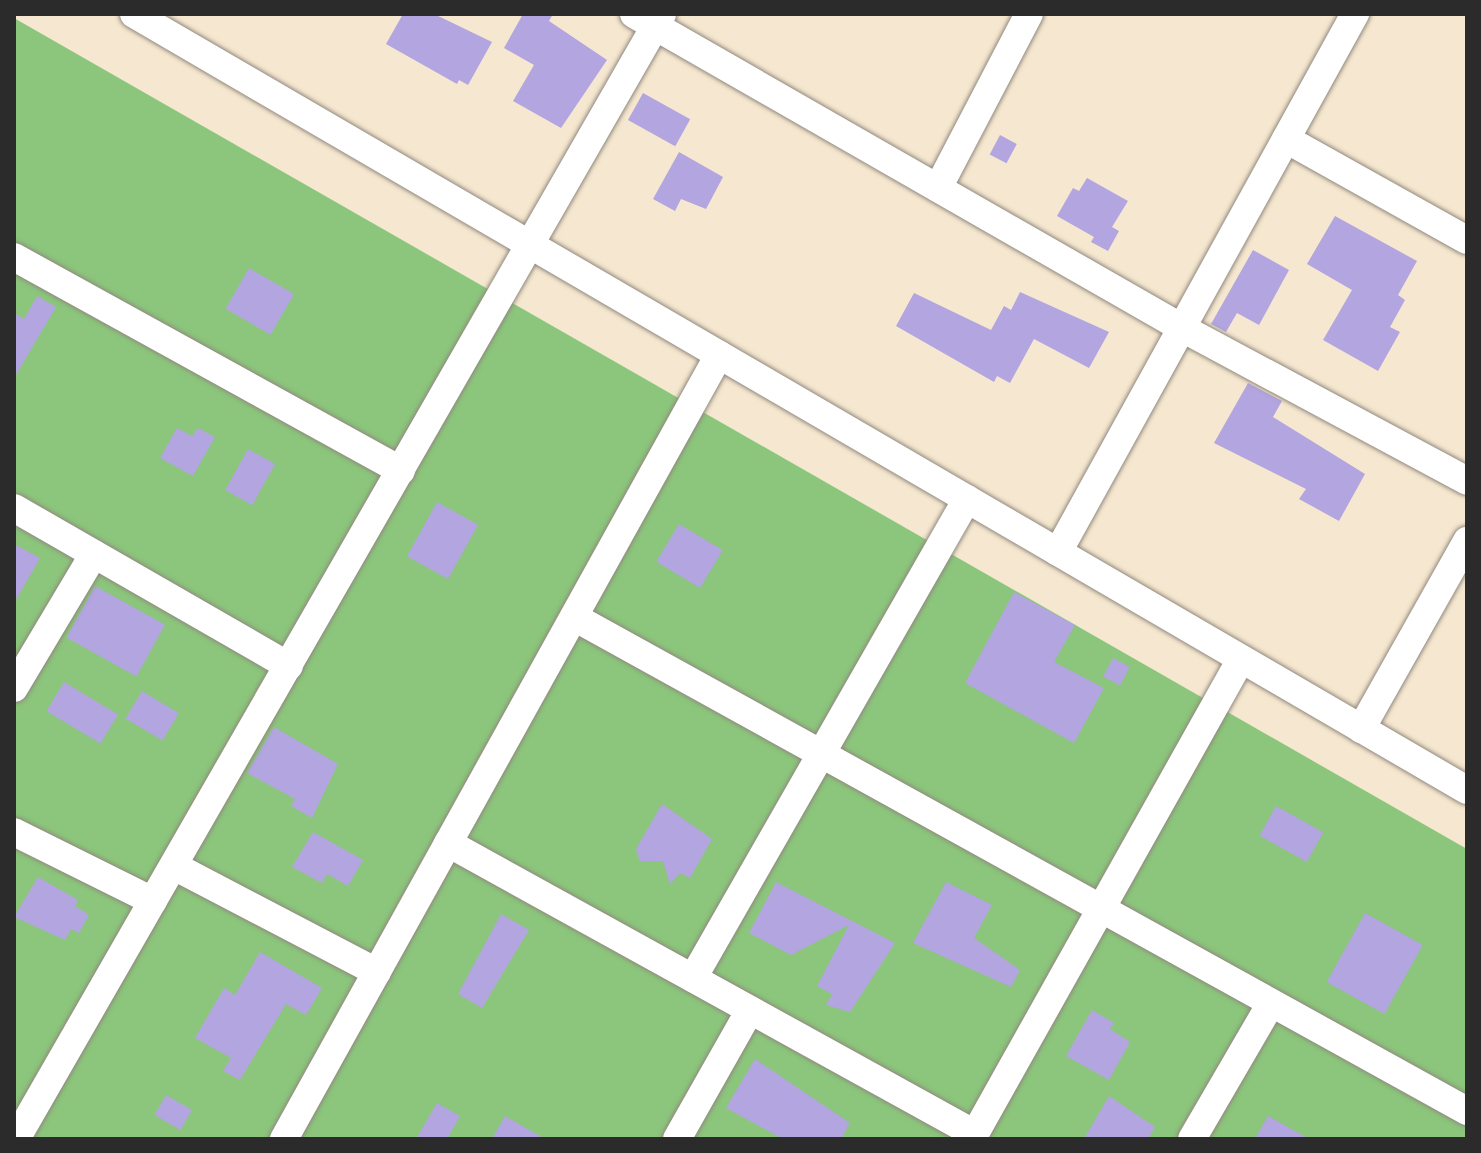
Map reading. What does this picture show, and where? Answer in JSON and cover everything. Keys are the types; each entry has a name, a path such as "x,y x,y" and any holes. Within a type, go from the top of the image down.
{"street":[{"path":"134,14 1467,790"},
{"path":"938,188 1029,14"},
{"path":"1058,552 1355,14"},
{"path":"16,1139 531,245 651,18 1182,328 1467,481"},
{"path":"1286,139 1467,240"},
{"path":"14,257 401,471"},
{"path":"284,1139 719,355"},
{"path":"693,978 967,499"},
{"path":"14,508 289,666"},
{"path":"1361,729 1467,541"},
{"path":"14,688 94,554"},
{"path":"574,617 1270,1005 1467,1111"},
{"path":"448,843 974,1136 1241,659"},
{"path":"14,832 153,901"},
{"path":"174,866 377,972"},
{"path":"1192,1139 1270,1005"},
{"path":"677,1139 750,1010"}],"green space":[{"path":"14,18 1467,849 1467,1139 14,1139"}],"building":[{"path":"403,14 434,14 492,42 468,85 459,80 457,84 386,44"},
{"path":"523,14 553,14 549,21 607,60 561,128 513,101 534,65 504,48"},
{"path":"643,93 690,119 675,146 628,120"},
{"path":"1000,135 1017,144 1006,163 990,154"},
{"path":"679,152 723,177 706,209 681,199 675,211 653,199"},
{"path":"1087,178 1128,201 1112,227 1119,231 1108,251 1091,242 1094,237 1057,216 1073,188 1079,191"},
{"path":"1335,216 1417,261 1398,295 1405,300 1390,327 1400,332 1378,371 1323,340 1352,290 1307,264"},
{"path":"1253,250 1289,270 1259,325 1237,313 1226,332 1211,324"},
{"path":"249,268 294,294 271,335 226,309"},
{"path":"1020,292 1109,332 1089,368 1034,339 1010,383 997,376 994,382 896,326 914,293 991,330 1004,306 1011,310"},
{"path":"37,296 56,307 14,378 14,313 24,319"},
{"path":"1248,383 1282,401 1273,417 1365,474 1339,521 1299,499 1306,489 1214,443"},
{"path":"177,428 192,436 198,428 215,437 193,476 160,458"},
{"path":"248,449 275,464 252,505 225,490"},
{"path":"437,502 478,525 448,579 407,556"},
{"path":"679,524 723,550 700,588 656,562"},
{"path":"14,544 40,558 14,603"},
{"path":"95,586 165,625 136,676 66,638"},
{"path":"1014,592 1075,625 1054,662 1104,688 1074,743 965,683"},
{"path":"1113,658 1130,667 1120,685 1103,677"},
{"path":"64,682 118,714 100,744 46,711"},
{"path":"142,691 179,713 162,741 126,718"},
{"path":"274,727 338,764 312,818 291,806 295,799 247,773"},
{"path":"662,804 712,839 690,878 680,873 670,884 663,861 640,861 636,849"},
{"path":"1276,806 1323,832 1307,862 1260,836"},
{"path":"313,832 363,860 348,886 327,874 322,883 292,867"},
{"path":"38,877 78,900 75,906 89,915 79,933 71,929 65,940 14,917"},
{"path":"776,882 895,943 850,1012 826,1005 832,994 817,986 849,925 791,955 749,933"},
{"path":"946,882 992,905 974,938 1020,970 1011,987 913,943"},
{"path":"1365,913 1423,945 1384,1014 1327,982"},
{"path":"501,914 529,930 482,1008 458,994"},
{"path":"260,952 322,988 306,1015 286,1004 240,1080 223,1071 231,1058 195,1038 224,988 235,995"},
{"path":"1092,1010 1114,1023 1110,1029 1130,1042 1109,1080 1066,1056"},
{"path":"755,1059 850,1123 841,1139 783,1139 726,1108"},
{"path":"166,1095 192,1110 180,1130 154,1115"},
{"path":"1109,1096 1155,1127 1148,1139 1084,1139"},
{"path":"437,1103 460,1116 447,1139 416,1139"},
{"path":"505,1116 545,1139 492,1139"},
{"path":"1268,1116 1309,1139 1255,1139"}]}
